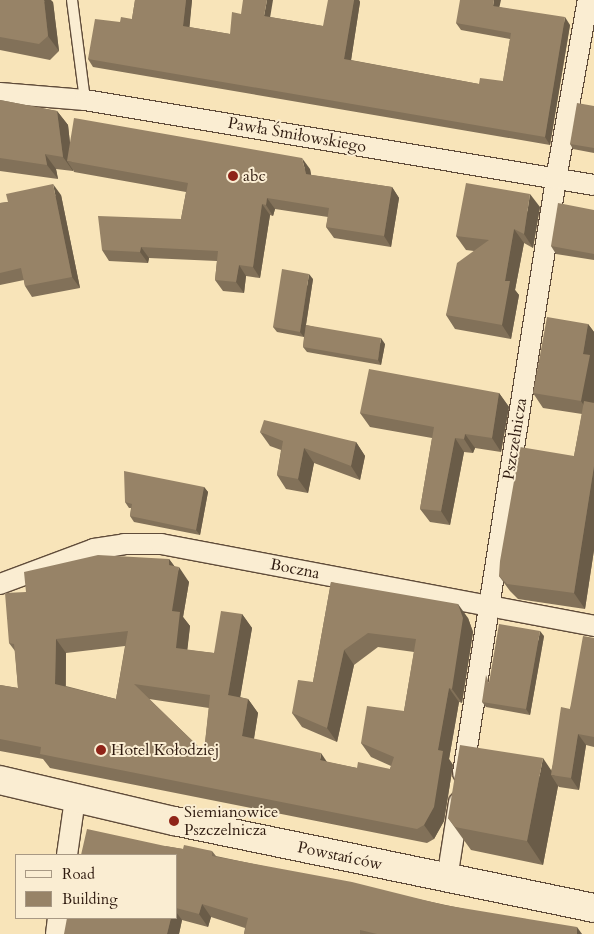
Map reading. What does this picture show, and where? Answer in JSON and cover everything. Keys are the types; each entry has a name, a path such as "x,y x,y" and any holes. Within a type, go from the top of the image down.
{"street":[{"name":"Pszczelnicza","path":"447,879 556,179 588,0"},
{"name":"Pawła Śmiłowskiego","path":"0,93 85,100 594,185"},
{"name":"Boczna","path":"0,584 94,549 124,544 162,544 594,626"},
{"name":"Powstańców","path":"0,780 75,799 447,879 594,908"},
{"path":"67,854 75,799"},
{"path":"56,934 58,919"}],"lane":[{"path":"72,0 85,100"}],"building":[{"path":"0,0 44,0 48,36 39,44 0,37"},
{"path":"135,0 186,0 183,26 230,34 232,12 241,14 243,0 267,0 264,16 323,26 328,0 354,0 344,59 479,84 480,78 503,81 511,33 456,23 460,0 494,0 493,6 565,17 545,137 88,59 95,19 120,22 121,17 132,19"},
{"path":"0,100 57,111 63,157 45,154 47,165 0,158"},
{"path":"577,103 594,106 594,148 570,144"},
{"path":"74,118 302,158 306,174 392,187 384,236 326,227 329,208 267,198 266,205 262,204 253,267 239,265 236,282 215,280 218,251 141,247 140,252 102,250 98,216 181,219 188,183 67,161"},
{"path":"466,183 530,194 524,234 514,229 505,281 510,281 502,325 446,315 457,263 489,240 456,236"},
{"path":"53,184 72,277 25,286 21,268 0,273 0,203 8,202 6,194"},
{"path":"558,203 594,210 594,254 551,246"},
{"path":"282,269 309,274 300,332 273,327"},
{"path":"547,317 588,324 583,354 590,355 581,401 533,393"},
{"path":"306,325 381,338 378,360 303,347"},
{"path":"369,369 499,393 492,438 465,434 464,439 455,438 441,511 420,509 434,427 360,413"},
{"path":"584,401 594,403 594,466 574,593 507,584 499,576 500,561 520,447 574,456"},
{"path":"264,420 356,442 351,466 304,448 298,479 277,475 283,441 260,432"},
{"path":"124,471 204,487 196,530 130,516 132,504 125,502"},
{"path":"98,555 169,559 169,565 179,567 172,611 180,612 176,648 214,653 221,611 242,614 228,695 248,699 242,736 321,753 320,760 357,768 358,762 390,769 394,757 361,743 367,706 404,711 416,639 368,633 344,650 327,728 292,713 298,680 313,682 331,582 458,604 463,618 452,689 449,688 438,750 443,751 434,807 424,825 417,829 40,754 41,747 0,739 0,685 18,688 14,644 9,643 5,593 26,592 24,572","holes":["128,631 116,699 55,684 56,639","134,684 210,695 204,752"]},
{"path":"499,624 540,631 526,709 482,702 486,675 489,683"},
{"path":"583,636 594,638 594,737 578,734 571,778 551,775 561,707 570,709"},
{"path":"460,745 543,758 527,841 455,827 448,818"},
{"path":"87,829 183,849 184,845 212,851 212,856 352,882 444,905 577,927 577,934 377,934 360,930 360,934 244,934 248,918 202,904 199,914 178,909 178,854 81,854"},
{"path":"67,919 171,919 167,934 64,934"}],"place":[{"name":"abc","path":"233,176"},
{"name":"Hotel Kołodziej","path":"101,750"},
{"name":"Siemianowice Pszczelnicza","path":"174,821"}]}
